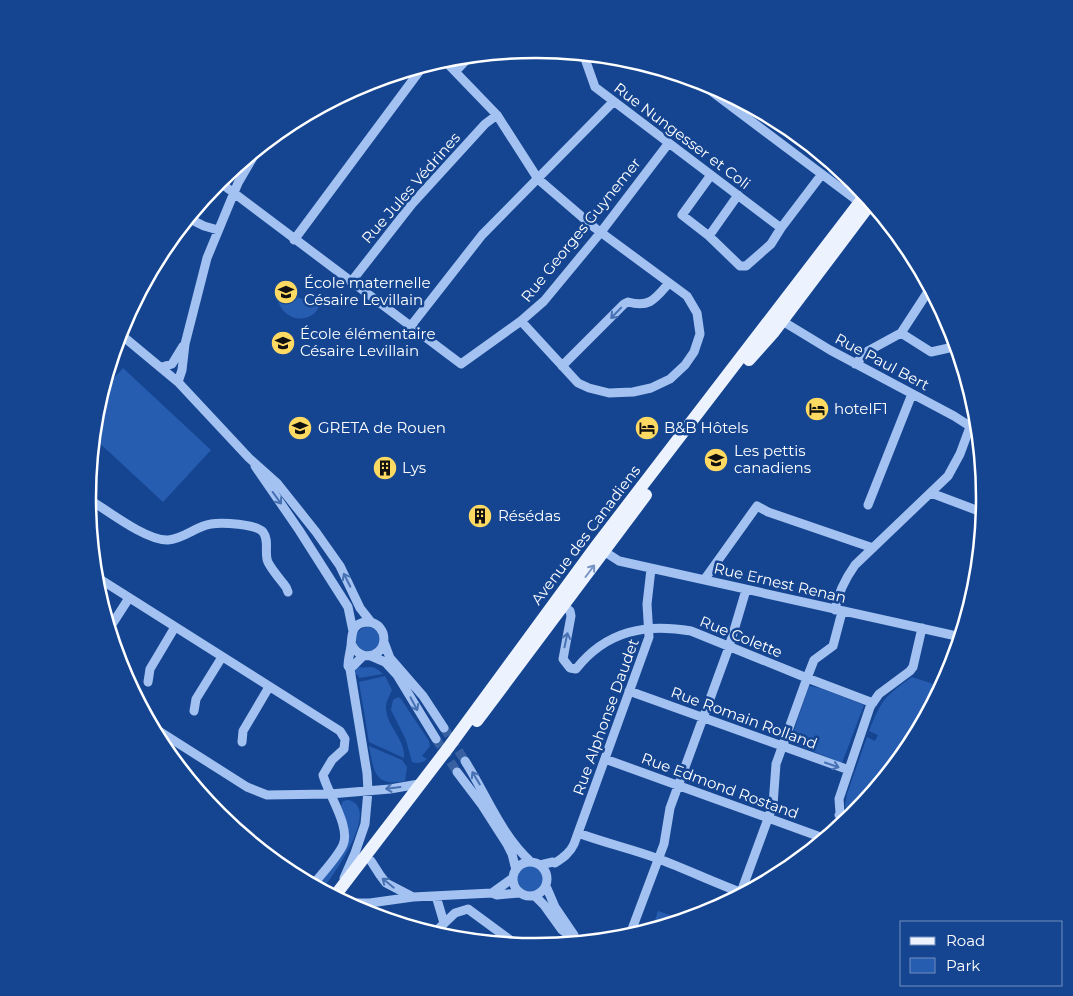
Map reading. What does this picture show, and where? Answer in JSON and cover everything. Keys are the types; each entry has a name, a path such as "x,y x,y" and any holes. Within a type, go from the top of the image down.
{"main road":[{"name":"Avenue des Canadiens","path":"341,893 419,784 744,365 864,204"},
{"name":"Avenue des Canadiens","path":"342,893 371,861 564,606 600,549"}],"street":[{"name":"Rue Nungesser et Coli","path":"585,60 595,87 781,228"},
{"path":"456,71 463,64"},
{"path":"451,66 497,115 538,179 601,232 686,296 697,313 700,334 694,352 686,366 670,379 651,388 633,392 609,393 578,383 521,321"},
{"path":"294,240 417,74"},
{"path":"721,98 822,174 857,196"},
{"path":"225,187 410,326 482,235 613,102"},
{"name":"Rue Jules Védrines","path":"351,282 412,204 485,124 497,115"},
{"name":"Rue Georges Guynemer","path":"410,326 461,364 521,321 544,301 601,232 668,144"},
{"path":"178,382 183,364 185,344 207,258 234,193 250,164"},
{"path":"711,174 682,215 709,236 740,266 746,266 771,244 822,174"},
{"path":"709,236 738,195"},
{"path":"194,221 218,230"},
{"path":"562,366 624,304 628,302 646,304 654,301 669,283"},
{"path":"855,364 868,351 901,333 927,294"},
{"name":"Rue Paul Bert","path":"778,318 855,364 954,416 970,427"},
{"path":"901,333 931,352 951,348"},
{"path":"126,339 178,382 249,458 277,483 340,566 360,608 370,622 382,630 390,658 423,696 444,728"},
{"path":"162,367 172,364 185,344"},
{"path":"868,506 912,394"},
{"path":"746,885 773,805 776,764 814,660 834,646 840,593 848,575 863,556 932,494 948,476 970,427"},
{"path":"249,458 300,530 348,607 353,631"},
{"path":"932,494 977,509"},
{"path":"96,504 145,534 166,540 177,539 210,524 253,526 263,532 266,541 267,560 288,592"},
{"path":"704,580 757,506 768,512 873,548"},
{"name":"Rue Ernest Renan","path":"600,549 619,561 955,635"},
{"name":"Rue Alphonse Daudet","path":"547,881 555,863 571,850 649,636 647,604 652,569"},
{"path":"104,582 340,731 345,739 344,749 332,760 324,775 344,826 345,836 343,844 317,880"},
{"path":"633,927 664,844 670,808 730,647 746,590"},
{"path":"114,622 129,598"},
{"name":"Rue Colette","path":"564,606 570,611 572,616 563,659 567,666 576,669 584,658 602,643 624,633 649,629 675,628 691,631 872,703"},
{"path":"340,892 365,824 368,791 367,773 348,666 353,631 360,624 370,622"},
{"path":"148,682 150,669 175,627"},
{"path":"839,815 839,799 872,703 879,694 907,674 913,667 922,628"},
{"path":"350,669 367,656 381,650 384,642"},
{"path":"352,645 355,650 385,662 397,675 436,739"},
{"path":"194,711 196,699 222,657"},
{"path":"242,742 243,731 269,687"},
{"name":"Rue Romain Rolland","path":"629,691 849,770"},
{"path":"165,735 258,792 276,795 330,794 419,784"},
{"name":"Rue Edmond Rostand","path":"605,759 818,836"},
{"path":"465,761 520,851 545,870 555,907 576,937"},
{"path":"457,772 482,805 507,844 512,854 514,886 519,893 525,896 535,896 543,891 547,881"},
{"path":"578,833 692,871 707,880 736,890"},
{"path":"371,861 386,882 413,897"},
{"path":"492,893 495,889 509,882 522,864 555,863"},
{"path":"363,903 413,897 519,893"},
{"path":"436,896 444,923"},
{"path":"535,896 562,930 572,937"},
{"path":"440,927 456,913 464,909 471,911 507,938"}],"green space":[{"path":"773,127 811,154 797,145"},
{"path":"831,170 843,182 828,173"},
{"path":"275,291 320,304 311,316 306,318 292,317 283,310 278,302"},
{"path":"123,368 211,450 163,502 100,443 104,412 112,380"},
{"path":"368,627 373,628 379,634 379,644 373,650 368,651 363,650 357,644 356,639 357,634 363,628"},
{"path":"357,667 373,667 383,674 359,678 358,675 354,674"},
{"path":"385,676 392,690 386,703 386,712 402,744 404,758 369,742 359,682"},
{"path":"912,677 933,684 926,704 903,743 868,788 847,810 845,806 847,794 867,737 875,741 878,735 869,731 881,705 895,689"},
{"path":"809,686 820,688 864,705 842,763 790,742"},
{"path":"398,697 429,741 430,746 422,756 427,759 422,762 412,762 406,740 391,710 393,700"},
{"path":"369,746 402,760 407,767 405,781 387,782 381,779 374,770"},
{"path":"348,800 357,805 360,815 358,828 344,857 326,884 319,881 345,846 340,808 343,801"},
{"path":"530,866 539,870 543,879 539,888 530,892 521,888 517,879 521,870"},
{"path":"658,911 674,916 654,922"}],"tunnel":[{"path":"444,728 465,761"},
{"path":"436,739 457,772"}],"place":[{"name":"École maternelle Césaire Levillain","path":"286,292"},
{"name":"École élémentaire Césaire Levillain","path":"283,343"},
{"name":"hotelF1","path":"817,409"},
{"name":"GRETA de Rouen","path":"300,428"},
{"name":"B&B Hôtels","path":"647,428"},
{"name":"Les pettis canadiens","path":"716,460"},
{"name":"Lys","path":"385,468"},
{"name":"Résédas","path":"480,516"}]}
